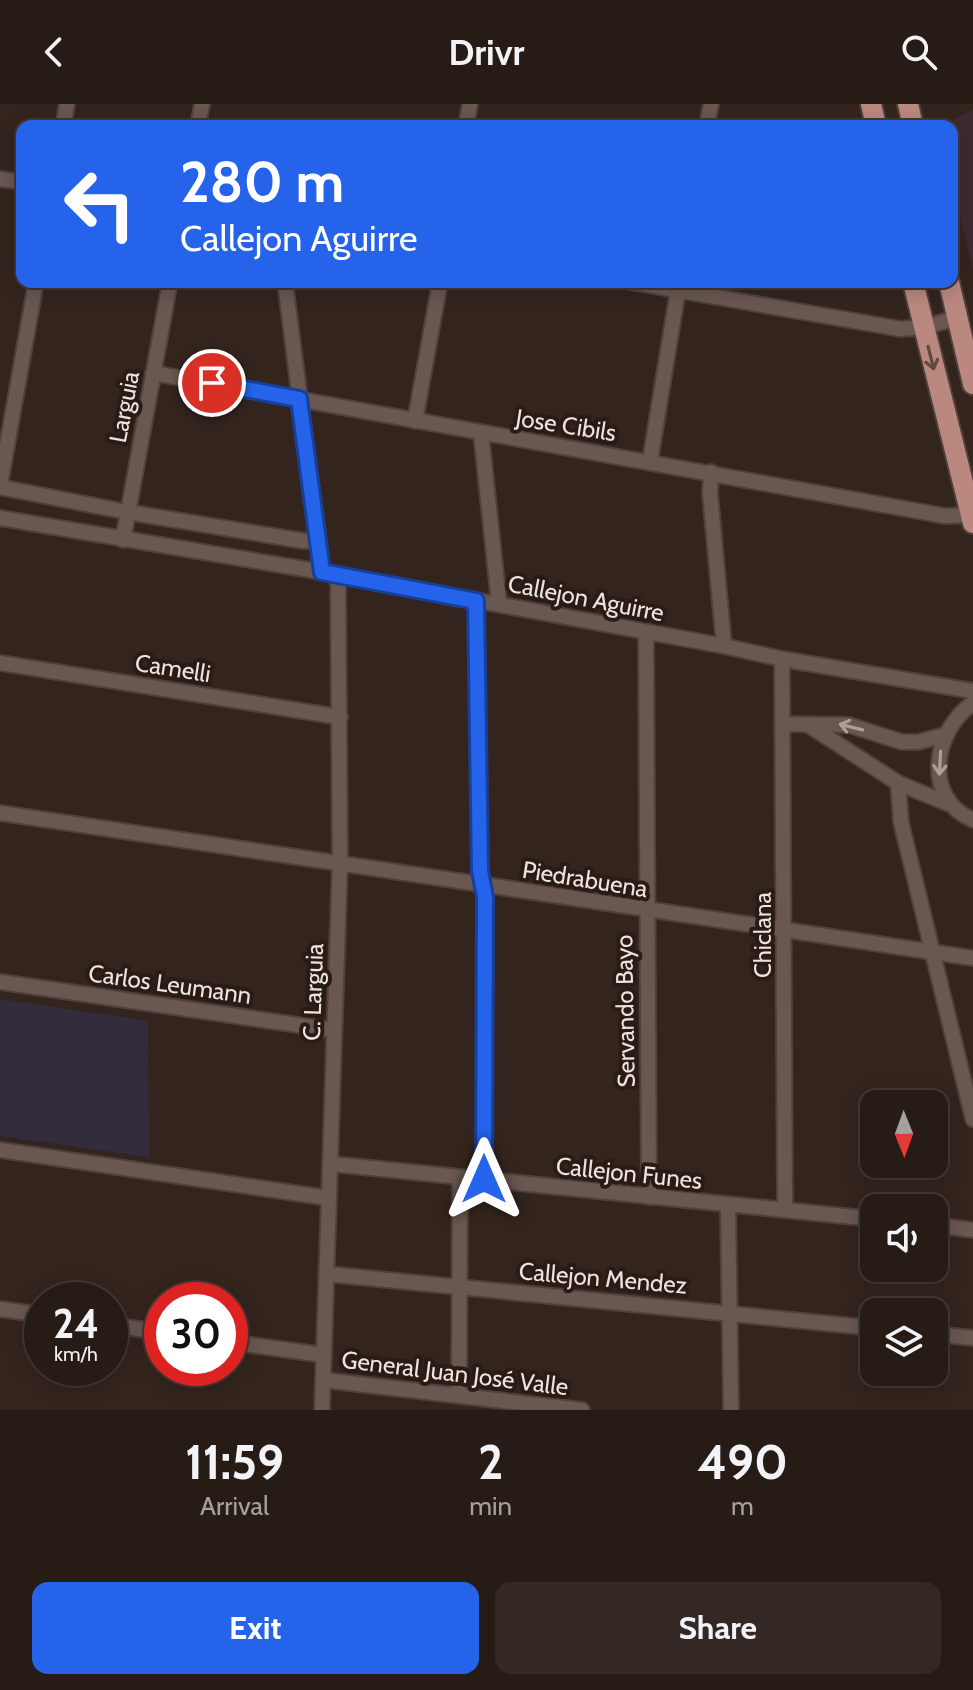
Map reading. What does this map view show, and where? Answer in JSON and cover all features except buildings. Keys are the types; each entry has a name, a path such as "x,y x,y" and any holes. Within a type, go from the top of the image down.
{"main road":[{"path":"914,288 972,519"},
{"path":"950,288 973,384"}],"street":[{"path":"35,288 0,486 127,512 304,541 318,540"},
{"name":"Larguia","path":"123,540 169,288"},
{"path":"286,288 322,572"},
{"path":"415,421 439,288"},
{"path":"650,461 678,288"},
{"path":"688,288 901,329 924,327 957,318"},
{"name":"Jose Cibils","path":"153,373 972,519"},
{"path":"481,433 499,603"},
{"path":"711,472 710,493 724,646"},
{"name":"Callejon Aguirre","path":"0,518 499,603 782,659 973,691"},
{"path":"195,552 199,524"},
{"name":"C. Larguia","path":"322,1410 340,861 338,575"},
{"path":"476,601 480,871 485,897 484,1179"},
{"name":"Servando Bayo","path":"646,632 649,1197"},
{"name":"Chiclana","path":"782,659 785,1210"},
{"name":"Camelli","path":"0,663 340,717"},
{"path":"949,804 939,774 941,748 954,721 973,703"},
{"path":"784,724 849,725 902,742 918,742 945,735"},
{"path":"810,726 898,783 949,804 973,820"},
{"path":"898,783 901,822 973,1119"},
{"name":"Piedrabuena","path":"0,813 340,861 646,911 973,958"},
{"name":"Carlos Leumann","path":"0,982 333,1030"},
{"path":"0,1150 329,1198"},
{"name":"Callejon Funes","path":"332,1164 860,1218"},
{"path":"459,1395 460,1177"},
{"path":"728,1206 731,1410"},
{"path":"948,1227 973,1230"},
{"name":"Callejon Mendez","path":"327,1274 860,1326"},
{"path":"0,1309 24,1312"},
{"path":"948,1335 973,1338"},
{"name":"General Juan José Valle","path":"248,1344 324,1355"},
{"name":"General Juan José Valle","path":"323,1380 582,1410"}],"shaded area":[{"path":"973,110 973,269 958,209 958,120 953,120"},
{"path":"0,999 148,1021 149,1157 0,1136"}],"route":[{"path":"212,383 299,399 322,572 476,601 480,871 485,897 484,1179"}]}
